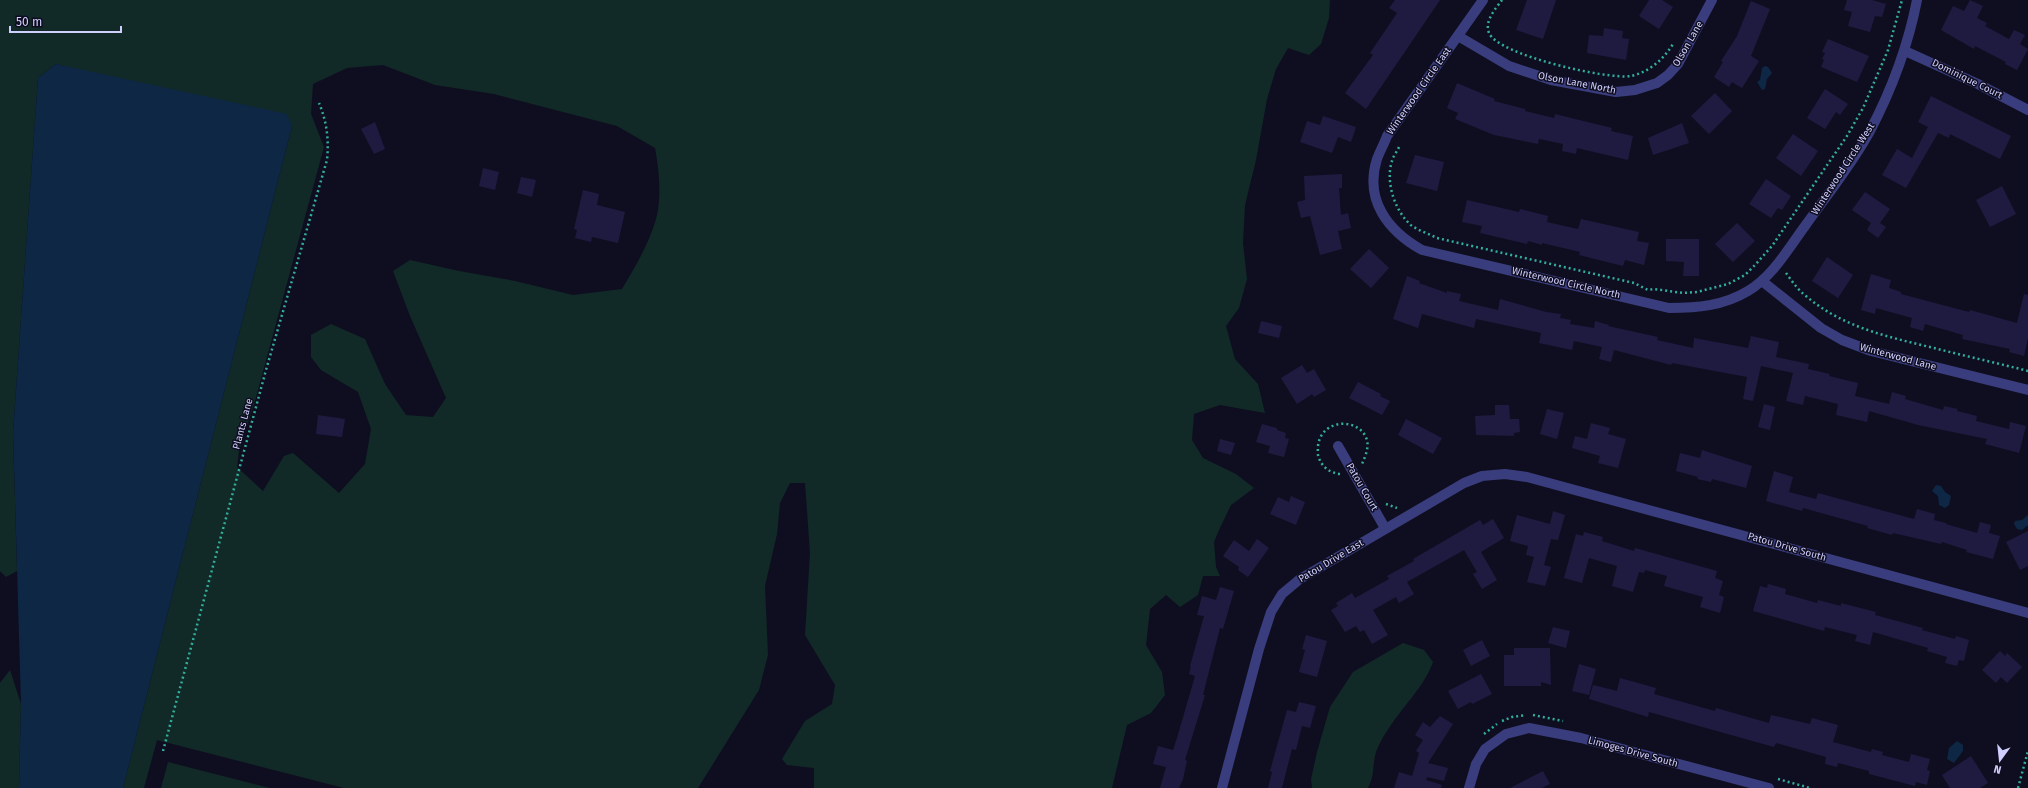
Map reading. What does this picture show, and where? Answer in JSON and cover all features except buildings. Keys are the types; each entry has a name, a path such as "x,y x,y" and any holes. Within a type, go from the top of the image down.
{"street":[{"name":"Winterwood Circle East","path":"1381,212 1374,187 1377,160 1387,136 1484,0"},
{"name":"Olson Lane","path":"1657,83 1668,75 1678,64 1712,0"},
{"name":"Winterwood Circle West","path":"1762,281 1777,265 1869,132 1885,100 1905,51 1917,0"},
{"name":"Olson Lane North","path":"1458,36 1509,66 1552,80 1616,92 1635,90 1657,83"},
{"name":"Dominique Court","path":"1905,51 1978,84 2028,110"},
{"name":"Winterwood Circle North","path":"1381,212 1393,230 1406,241 1422,250 1669,308 1695,308 1713,305 1735,297 1762,281"},
{"name":"Winterwood Lane","path":"1762,281 1821,328 1842,340 1871,351 2028,390"},
{"name":"Patou Court","path":"1338,446 1385,528"},
{"name":"Patou Drive East","path":"1222,788 1259,649 1271,612 1282,594 1300,579 1385,528 1464,484 1482,476 1505,474 1546,482"},
{"name":"Patou Drive South","path":"1546,482 2028,613"},
{"name":"Limoges Drive South","path":"1469,788 1476,764 1485,749 1498,738 1506,734 1529,728 1581,738 1768,788"}],"path":[{"path":"1502,0 1493,12 1488,27 1489,32 1494,39 1502,46 1530,57 1608,76 1620,77 1643,73 1661,60 1676,40"},
{"path":"1398,147 1392,160 1390,171 1393,196 1398,207 1406,218 1412,225 1424,233 1437,238 1634,283 1648,290 1654,289 1683,294 1712,289 1728,284 1745,275 1772,246 1847,136 1876,81 1888,50 1902,0"},
{"name":"Plants Lane","path":"163,751 266,370 327,160 329,140 325,117 319,103"},
{"path":"1777,265 1788,276 1791,282 1807,296 1828,311 1859,327 1886,336 2028,372"},
{"path":"1344,474 1329,470 1321,464 1318,455 1319,436 1325,430 1334,425 1350,425 1364,436 1367,441 1367,449 1362,465 1364,469"},
{"path":"1382,500 1387,505 1395,508 1402,507"},
{"path":"2018,788 2028,751"}],"green space":[{"path":"0,0 1330,0 1329,18 1321,44 1309,55 1288,48 1276,69 1267,99 1256,160 1245,205 1243,243 1247,279 1239,308 1226,326 1235,359 1258,384 1265,413 1220,405 1194,414 1192,440 1203,458 1236,474 1254,488 1231,505 1214,542 1216,567 1220,576 1203,576 1198,595 1180,607 1166,595 1150,609 1146,645 1162,672 1165,695 1151,713 1127,725 1112,788 814,788 814,768 787,765 782,759 805,721 832,704 835,685 805,635 810,553 805,483 790,483 780,503 777,534 765,586 768,655 759,690 698,788 344,788 157,740 144,788 123,788 292,126 56,64 38,78 13,432 17,571 6,577 0,571","holes":["383,65 435,85 494,94 617,126 655,148 659,174 659,202 656,219 650,237 622,289 573,295 515,281 410,260 393,271 410,316 446,398 433,417 406,415 385,384 365,339 331,324 311,335 311,357 321,370 358,392 371,429 365,464 339,493 293,453 284,456 263,491 237,467 239,451 255,401 324,147 311,114 313,84 347,68"]},
{"path":"1403,643 1424,650 1433,662 1424,680 1381,741 1375,756 1368,788 1312,788 1311,779 1317,752 1330,707 1353,672"},
{"path":"10,670 21,704 19,788 0,788 0,683"},
{"path":"168,762 270,788 161,788"}],"water":[{"path":"56,64 287,114 292,126 123,788 19,788 21,704 13,432 38,78"},
{"path":"1765,66 1768,67 1772,73 1767,79 1765,89 1762,90 1757,82 1760,80 1762,68"},
{"path":"1936,485 1941,486 1945,492 1951,496 1949,505 1945,508 1939,505 1938,496 1932,491"},
{"path":"2028,515 2028,525 2022,530 2017,529 2014,524 2015,521 2022,520"},
{"path":"1957,741 1963,745 1963,751 1954,763 1947,759 1949,748"}]}
